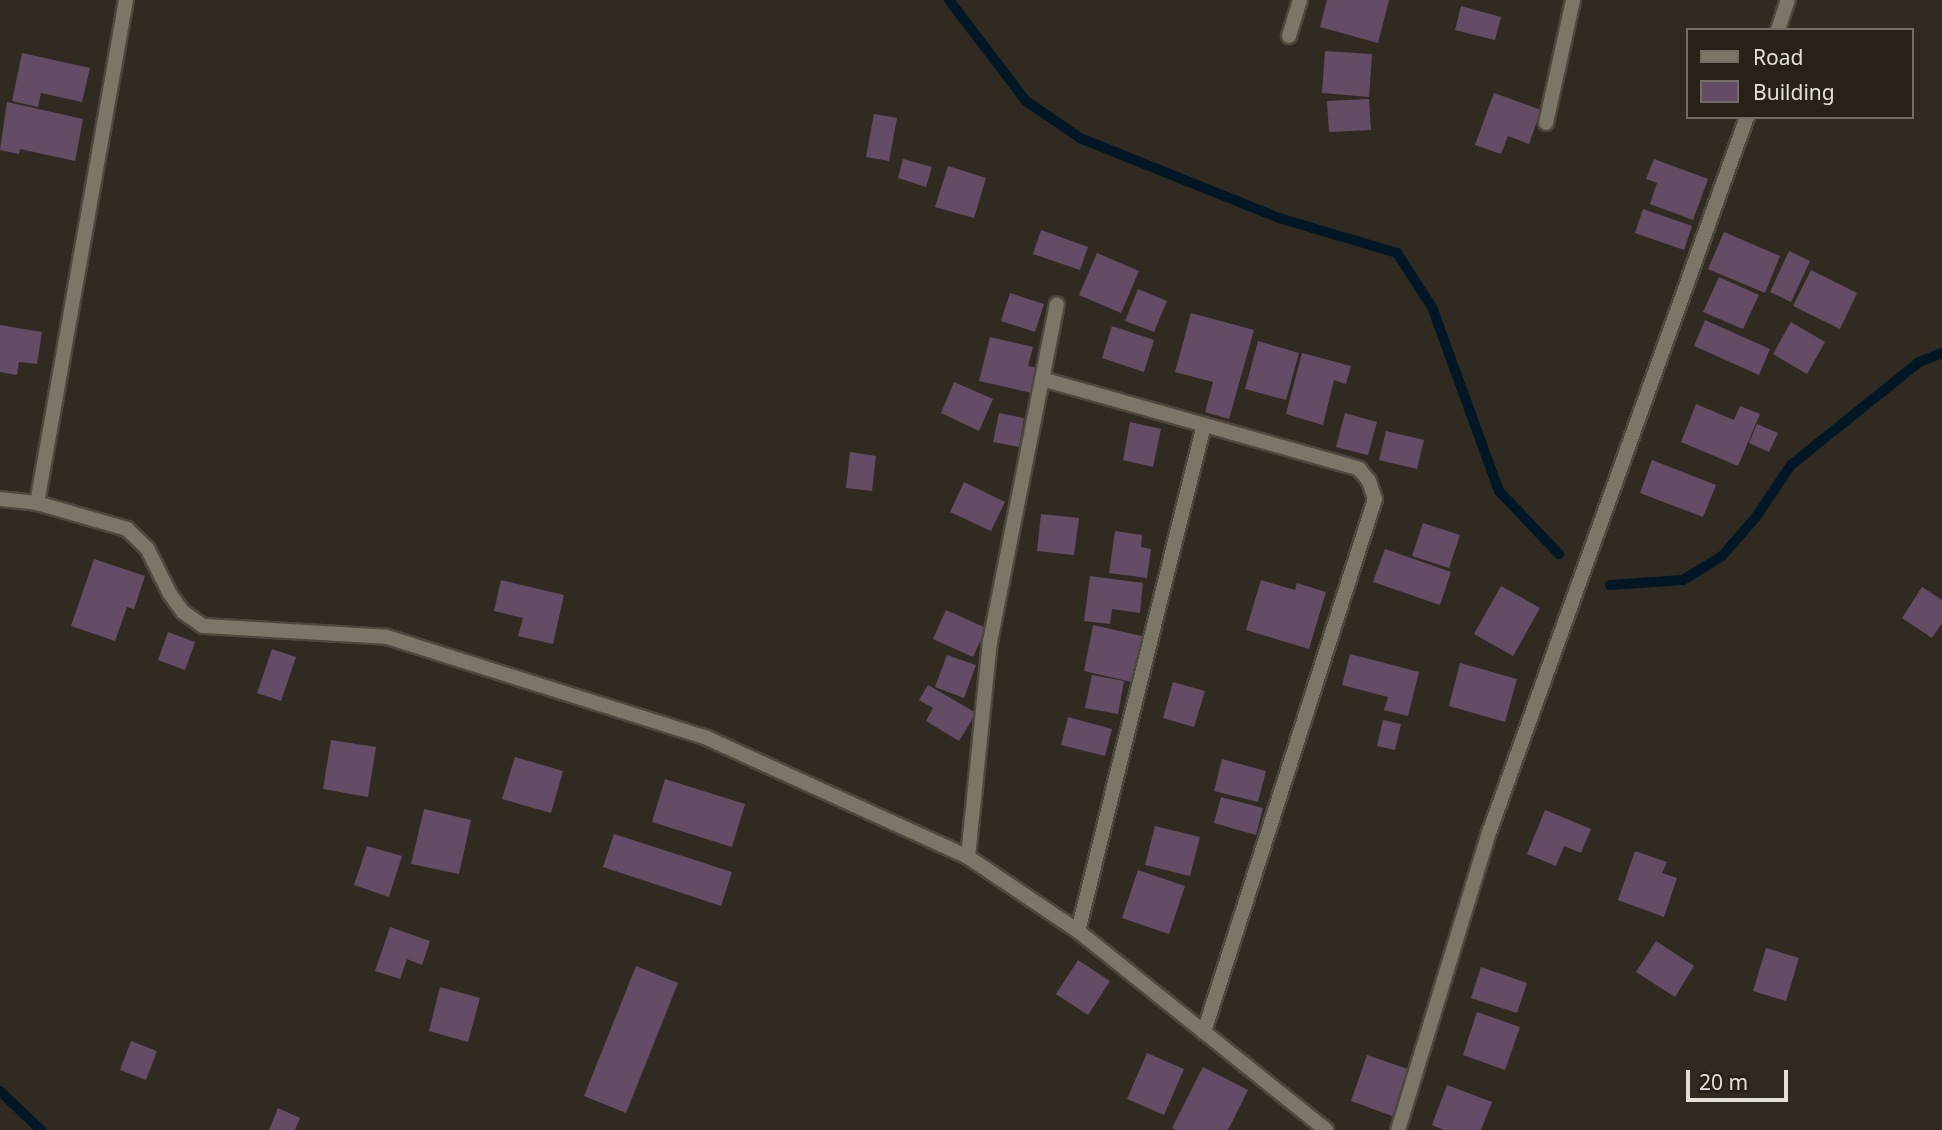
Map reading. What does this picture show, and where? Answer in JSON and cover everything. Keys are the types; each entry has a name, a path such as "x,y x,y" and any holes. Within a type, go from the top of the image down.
{"street":[{"path":"37,503 126,0"},
{"path":"1289,36 1300,0"},
{"path":"1546,124 1573,0"},
{"path":"1779,28 1788,0"},
{"path":"1398,1130 1490,831 1746,119"},
{"path":"968,857 990,642 1057,305"},
{"path":"1042,379 1359,470 1369,481 1375,499 1204,1032"},
{"path":"1078,931 1204,425"},
{"path":"0,499 37,503 127,529 146,548 170,594 183,612 202,626 387,636 707,738 968,857 1078,931 1326,1130"}],"building":[{"path":"1327,0 1389,0 1378,43 1320,27"},
{"path":"1461,6 1501,17 1495,40 1455,30"},
{"path":"1325,51 1372,54 1369,97 1322,93"},
{"path":"22,53 90,68 82,102 41,93 38,107 12,101"},
{"path":"1494,93 1541,110 1529,144 1508,136 1501,154 1475,145"},
{"path":"1369,99 1371,130 1329,132 1327,101"},
{"path":"7,102 83,119 75,161 20,149 19,154 0,150"},
{"path":"874,114 897,118 889,161 866,157"},
{"path":"903,159 932,167 926,187 898,178"},
{"path":"1654,159 1708,179 1693,220 1650,204 1657,183 1646,179"},
{"path":"948,166 986,178 974,218 935,207"},
{"path":"1643,209 1692,226 1684,250 1635,233"},
{"path":"1041,230 1088,247 1080,270 1033,254"},
{"path":"1724,232 1780,256 1765,293 1708,269"},
{"path":"1789,251 1810,261 1791,302 1770,292"},
{"path":"1097,253 1139,271 1121,313 1079,295"},
{"path":"1811,270 1857,293 1840,329 1793,306"},
{"path":"1719,277 1759,295 1743,329 1703,312"},
{"path":"1138,289 1167,301 1154,332 1125,321"},
{"path":"1010,293 1044,304 1035,332 1001,321"},
{"path":"1191,313 1254,330 1229,419 1205,412 1213,382 1175,372"},
{"path":"1705,320 1770,349 1759,375 1694,346"},
{"path":"1791,322 1825,342 1807,374 1773,354"},
{"path":"0,325 42,332 37,364 19,362 17,375 0,372"},
{"path":"1112,326 1154,340 1144,372 1102,358"},
{"path":"990,337 1033,347 1028,366 1038,368 1032,393 979,381"},
{"path":"1258,341 1299,353 1286,400 1245,389"},
{"path":"1302,353 1351,366 1346,384 1334,380 1323,425 1286,414"},
{"path":"954,382 993,399 979,431 941,413"},
{"path":"1696,404 1734,420 1740,406 1760,414 1738,466 1681,442"},
{"path":"999,413 1024,418 1019,447 993,442"},
{"path":"1345,413 1377,422 1368,455 1336,447"},
{"path":"1130,422 1161,429 1153,467 1123,460"},
{"path":"1757,424 1778,433 1769,452 1749,443"},
{"path":"1386,431 1424,440 1417,469 1379,460"},
{"path":"850,452 876,456 872,491 846,488"},
{"path":"1652,460 1716,485 1703,517 1640,493"},
{"path":"964,482 1005,502 991,531 950,512"},
{"path":"1041,514 1079,518 1074,555 1037,551"},
{"path":"1423,523 1460,535 1449,568 1412,556"},
{"path":"1115,531 1142,535 1141,547 1151,549 1147,578 1109,573"},
{"path":"1385,549 1451,572 1440,605 1373,582"},
{"path":"94,559 145,576 134,609 127,607 115,641 71,626"},
{"path":"1090,576 1143,583 1140,613 1112,609 1110,624 1084,621"},
{"path":"501,580 564,595 553,644 518,636 523,618 494,611"},
{"path":"1261,580 1295,590 1297,583 1326,592 1309,649 1246,630"},
{"path":"1501,586 1540,608 1513,656 1474,634"},
{"path":"1922,587 1942,600 1942,623 1932,638 1902,618"},
{"path":"946,610 986,628 973,657 933,639"},
{"path":"1093,625 1146,637 1136,683 1084,671"},
{"path":"168,632 195,642 185,670 158,660"},
{"path":"272,649 296,657 281,701 257,693"},
{"path":"1350,654 1419,672 1408,716 1384,710 1388,697 1342,685"},
{"path":"947,655 976,665 964,698 935,687"},
{"path":"1460,663 1517,679 1505,722 1449,706"},
{"path":"1092,675 1124,681 1118,714 1085,708"},
{"path":"1173,682 1205,691 1194,727 1163,718"},
{"path":"928,685 976,713 959,741 926,721 933,708 919,700"},
{"path":"1068,717 1112,729 1105,756 1061,745"},
{"path":"1383,720 1401,724 1395,750 1377,746"},
{"path":"331,740 376,747 368,797 323,789"},
{"path":"515,757 563,771 551,813 502,799"},
{"path":"1222,759 1266,771 1258,802 1214,791"},
{"path":"665,779 745,804 732,847 652,822"},
{"path":"1221,797 1263,808 1256,835 1214,823"},
{"path":"424,809 471,820 459,874 411,864"},
{"path":"1545,810 1591,829 1581,853 1564,846 1556,866 1527,854"},
{"path":"1155,826 1200,837 1190,876 1145,865"},
{"path":"614,834 732,872 721,906 603,867"},
{"path":"367,846 402,856 389,897 354,885"},
{"path":"1635,851 1667,862 1662,873 1677,878 1664,917 1618,900"},
{"path":"1138,870 1185,886 1169,934 1122,918"},
{"path":"390,927 430,941 422,965 407,959 400,979 375,971"},
{"path":"1656,941 1694,966 1675,997 1636,972"},
{"path":"1766,948 1799,958 1786,1001 1753,991"},
{"path":"1078,960 1110,981 1088,1015 1056,994"},
{"path":"636,966 678,983 626,1113 584,1096"},
{"path":"1481,967 1527,983 1517,1013 1471,998"},
{"path":"440,987 480,998 468,1042 429,1031"},
{"path":"1477,1012 1520,1027 1505,1070 1463,1055"},
{"path":"131,1041 157,1051 146,1080 120,1070"},
{"path":"1147,1053 1184,1069 1164,1115 1127,1099"},
{"path":"1367,1055 1411,1070 1395,1117 1351,1101"},
{"path":"1203,1067 1248,1090 1228,1130 1176,1130 1172,1128"},
{"path":"1447,1085 1492,1102 1481,1130 1444,1130 1432,1125"},
{"path":"278,1108 300,1118 295,1130 269,1130"}],"waterway":[{"path":"949,0 1026,101 1080,138 1279,218 1397,253 1432,307 1499,491 1559,554"},
{"path":"1610,585 1683,580 1722,556 1756,517 1791,465 1919,362 1942,353"},
{"path":"0,1091 41,1130"}]}
